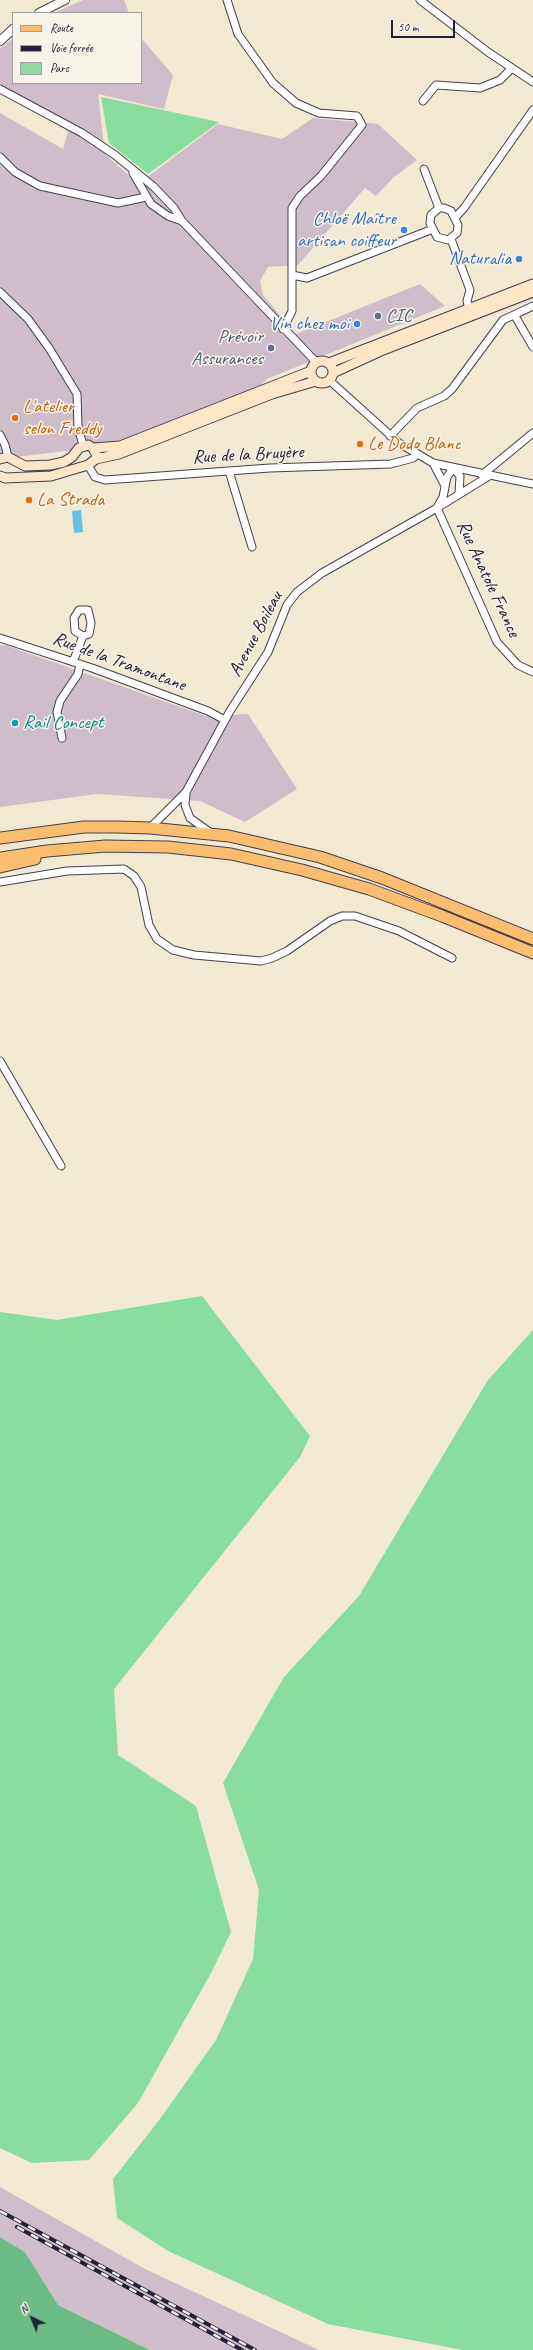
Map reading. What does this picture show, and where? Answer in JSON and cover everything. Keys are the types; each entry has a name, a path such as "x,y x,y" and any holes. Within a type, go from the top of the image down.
{"main road":[{"path":"4,458 25,466 50,465 72,457 83,445 93,448 120,446 311,371 316,362 321,360 329,363 533,284"},
{"path":"0,476 4,478 51,476 88,465 96,459 117,455 272,394 316,381 323,383 384,350 533,292"},
{"path":"329,363 332,377"},
{"path":"311,371 316,381"},
{"path":"93,448 96,453 96,459"},
{"path":"0,838 35,832 84,827 150,828 211,833 270,844 333,862 445,902 533,939"},
{"path":"0,858 47,851 105,846 196,849 231,854 302,870 369,889 442,916 533,953"},
{"path":"0,867 105,846"}],"street":[{"path":"41,12 66,0"},
{"path":"227,0 238,34 273,83 296,103 319,113 357,116 362,125 292,208 292,311 284,329"},
{"path":"420,0 533,82"},
{"path":"0,41 12,30"},
{"path":"423,101 436,85 480,88 500,80 512,68"},
{"path":"0,89 82,133 115,155 132,171 154,187 174,208 182,221 316,362"},
{"path":"455,218 464,208 533,110"},
{"path":"0,157 15,172 40,186 118,203 146,197"},
{"path":"424,169 439,208"},
{"path":"132,171 146,197 168,216 182,221"},
{"path":"439,208 448,209 455,218 458,229 455,236 451,239 440,239 432,229 430,223 431,215 439,208"},
{"path":"292,275 307,278 432,229"},
{"path":"451,239 470,290 467,302 468,309"},
{"path":"0,292 28,319 49,348 77,394 78,427 83,445"},
{"path":"390,436 417,408 444,396 452,389 503,320 515,316 533,306"},
{"path":"515,316 533,347"},
{"path":"332,377 390,436 417,455 433,463 489,476 533,484"},
{"name":"Avenue Boileau","path":"150,828 186,792 225,720 268,652 287,605 296,592 322,573 437,508 459,492 489,476 498,462 533,433"},
{"path":"0,435 5,445 4,458"},
{"name":"Rue de la Bruyère","path":"88,465 95,477 106,480 229,471 391,464 413,458 417,455"},
{"path":"489,476 498,462"},
{"path":"433,463 445,486"},
{"path":"437,508 443,497 445,486 453,468"},
{"path":"453,468 460,476 459,492"},
{"path":"229,471 252,546"},
{"name":"Rue Anatole France","path":"437,508 497,642 518,665 533,672"},
{"path":"62,738 57,712 60,701 78,674 77,663 83,636"},
{"name":"Rue de la Tramontane","path":"0,638 77,663 208,711 225,720"},
{"path":"186,792 185,806 190,818 211,833"},
{"path":"0,882 67,871 124,869 134,876 141,887 149,925 157,939 173,950 194,956 261,961 287,951 330,921 342,916 355,916 399,932 452,958"},
{"path":"0,1061 61,1166"}],"shaded area":[{"path":"83,0 124,0 129,12 56,12"},
{"path":"12,39 12,84 142,84 142,39 173,75 164,109 98,94 105,154 138,184 218,124 282,139 313,118 378,124 417,160 394,177 376,196 365,188 298,265 268,267 260,281 263,295 296,334 420,284 445,306 267,379 258,388 114,445 0,459 0,113 63,149 68,131 0,84 0,49"},
{"path":"0,645 8,646 206,716 248,714 297,789 245,822 200,801 97,794 0,807"},
{"path":"0,2187 145,2269 319,2350 150,2350 58,2305 25,2252 0,2237"}],"green space":[{"path":"101,97 219,122 148,174 109,143"},
{"path":"202,1296 310,1436 300,1457 114,1689 118,1755 196,1806 231,1932 211,1973 138,2103 89,2160 32,2163 0,2148 0,1312 57,1320"},
{"path":"533,1330 533,2350 463,2350 328,2324 168,2251 117,2218 113,2179 160,2119 216,2040 253,1959 259,1890 223,1783 284,1677 359,1596 488,1380"},
{"path":"0,2237 25,2252 58,2305 150,2350 0,2350"}],"water":[{"path":"81,510 83,532 74,533 72,511"}],"railway":[{"path":"0,2211 255,2350"},
{"path":"17,2227 242,2350"}],"place":[{"name":"Chloë Maître artisan coiffeur","path":"404,230"},
{"name":"Naturalia","path":"519,259"},
{"name":"CIC","path":"378,316"},
{"name":"Vin chez moi","path":"357,324"},
{"name":"Prévoir Assurances","path":"271,348"},
{"name":"L'atelier selon Freddy","path":"15,418"},
{"name":"Le Dodo Blanc","path":"360,444"},
{"name":"La Strada","path":"29,500"},
{"name":"Rail Concept","path":"15,723"}]}
